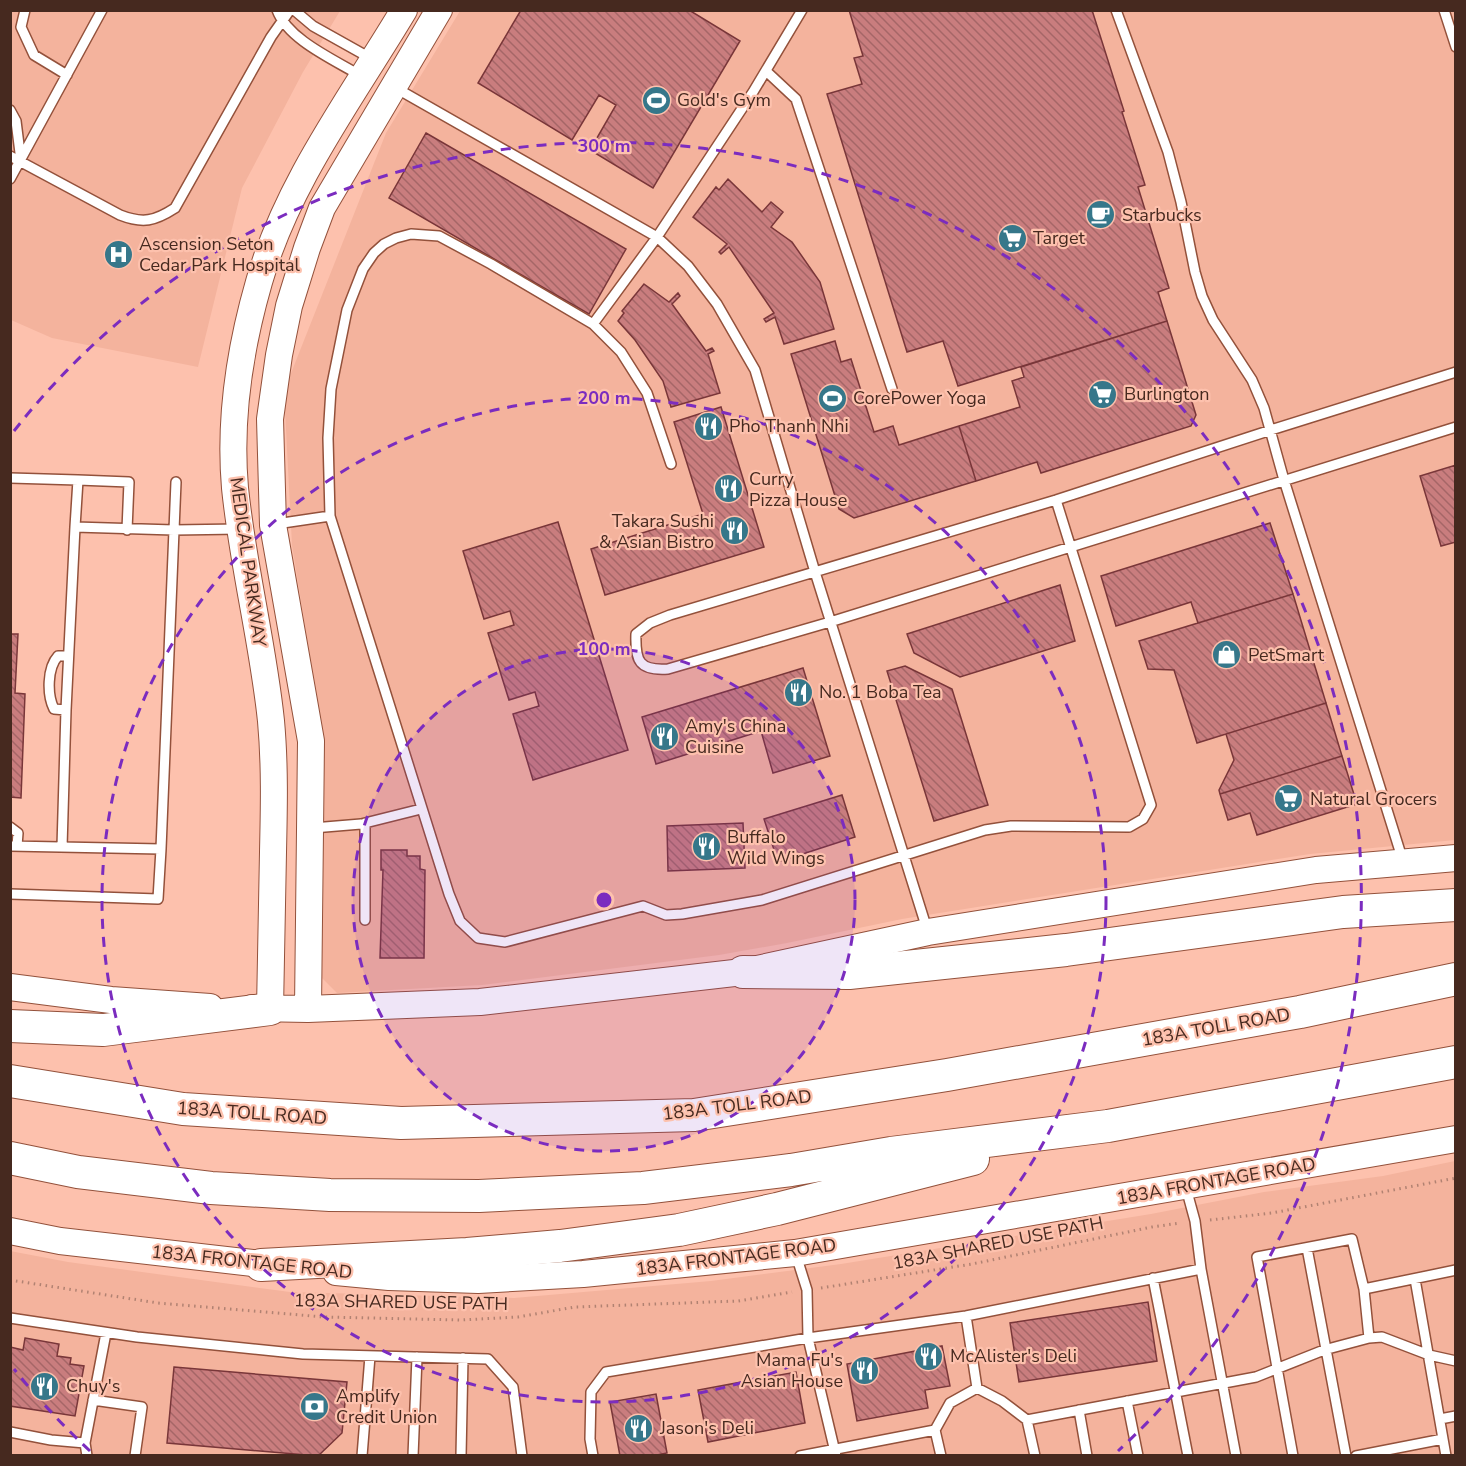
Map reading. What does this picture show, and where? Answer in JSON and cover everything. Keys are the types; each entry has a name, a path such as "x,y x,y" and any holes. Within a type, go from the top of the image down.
{"highway":[{"path":"743,972 849,973 1066,950 1343,912 1455,904"},
{"name":"183A TOLL ROAD","path":"10,1081 183,1109 401,1123 694,1114 958,1073 1300,1012 1455,980"},
{"path":"10,1026 103,1030 270,1009"},
{"path":"10,1158 78,1172 211,1188 330,1195 479,1196 643,1188 790,1170 891,1153 1108,1126 1455,1062"},
{"path":"261,1265 467,1254 560,1246 680,1230 777,1209 1108,1126"}],"main road":[{"name":"MEDICAL PARKWAY","path":"270,1009 274,777 271,721 235,486 237,388 259,280 275,235 293,195 404,10"},
{"name":"MEDICAL PARKWAY","path":"308,1008 311,741 273,525 270,419 289,306 322,208 439,10"},
{"path":"369,69 394,87"},
{"path":"240,529 273,525"},
{"path":"10,987 111,1000 198,1007 270,1009 480,1002 743,972 928,932 1316,870 1455,858"},
{"name":"183A FRONTAGE ROAD","path":"10,1231 60,1241 261,1265 389,1277 478,1280 583,1274 795,1252 1186,1187 1455,1139"}],"lane":[{"path":"25,10 21,27 33,55 67,75"},
{"path":"10,179 102,10"},
{"path":"278,10 282,22 316,49 369,69"},
{"path":"10,156 120,215 135,221 161,217 175,208 271,37 292,10 369,69"},
{"path":"593,324 657,237 766,71 802,10"},
{"path":"1116,10 1168,152 1202,296 1213,320 1252,380 1264,408 1284,480 1403,861"},
{"path":"1444,10 1455,47"},
{"path":"766,71 796,99 892,389"},
{"path":"394,87 657,237 688,266 717,304 755,370 830,622 928,932"},
{"path":"10,110 16,122 21,161"},
{"path":"671,464 647,393 621,352 593,324 439,236 411,234 384,244 363,268 347,310 331,389 328,468 330,516 449,894 460,921 478,938 505,942 643,906 666,915 762,900 985,830 1011,826 1128,826 1143,819 1151,805 1056,500"},
{"path":"1455,372 1056,500 670,615 650,623 636,634 635,650 641,664 652,670 668,669 830,622 1455,427"},
{"path":"10,478 129,482 127,530"},
{"path":"62,847 68,656 78,480"},
{"path":"10,894 158,899 176,482"},
{"path":"273,525 330,516"},
{"path":"75,527 127,530 240,529"},
{"path":"66,710 54,709 50,700 52,663 58,656 68,656"},
{"path":"310,828 365,823 421,809"},
{"path":"365,823 365,920"},
{"path":"10,827 18,833 14,846 160,849"},
{"path":"1186,1187 1195,1221 1201,1269 1236,1455"},
{"path":"1293,1455 1257,1257 1352,1239 1364,1289 1369,1338"},
{"path":"1307,1248 1346,1455"},
{"path":"795,1252 807,1290 808,1338 835,1452"},
{"path":"593,1455 590,1439 591,1392 606,1372 808,1338 966,1316 1201,1269"},
{"path":"1364,1289 1455,1270"},
{"path":"1154,1278 1188,1455"},
{"path":"1415,1279 1446,1455"},
{"path":"966,1316 977,1388"},
{"path":"10,1318 106,1333 292,1353 488,1359 513,1388 522,1455"},
{"path":"87,1455 85,1443 106,1333"},
{"path":"1027,1420 1257,1377 1327,1349 1369,1338 1382,1337 1429,1355 1455,1361"},
{"path":"362,1455 370,1356"},
{"path":"413,1455 417,1357"},
{"path":"460,1455 463,1358"},
{"path":"977,1388 1002,1401 1027,1420 1035,1455"},
{"path":"941,1455 935,1430 950,1403 977,1388"},
{"path":"93,1400 142,1407 135,1455"},
{"path":"1127,1401 1138,1455"},
{"path":"1079,1410 1087,1455"},
{"path":"1440,1419 1455,1416"},
{"path":"800,1455 835,1452 935,1430"},
{"path":"10,1432 51,1440 85,1443"},
{"path":"1356,1455 1443,1439"}],"path":[{"path":"1210,1220 1272,1213 1455,1178"},
{"name":"183A SHARED USE PATH","path":"821,1288 972,1264 1179,1223"},
{"name":"183A SHARED USE PATH","path":"10,1280 158,1303 324,1317 450,1320 518,1317 574,1307 738,1300 792,1292"}],"shaded area":[{"name":"Ascension Seton Cedar Park Hospital","path":"11,11 340,11 303,72 242,188 198,367 52,338 11,320"},
{"path":"460,11 1455,11 1455,840 1310,854 902,919 719,955 482,985 337,993 321,977 324,745 292,545 284,391 386,133"},
{"path":"1455,1161 1455,1455 11,1455 10,1251 68,1262 290,1292 514,1298 711,1281 841,1264 1151,1214 1264,1192 1383,1176"}],"building":[{"name":"Gold's Gym","path":"521,10 689,10 740,41 653,188 590,150 616,105 599,95 572,140 478,83"},
{"name":"Target","path":"849,10 1092,10 1145,185 1138,187 1169,288 1158,292 1167,321 958,386 943,341 907,352 827,94 862,84 854,58 863,56"},
{"path":"426,133 626,249 589,314 389,198"},
{"path":"728,179 762,212 771,202 783,212 771,227 792,242 820,282 834,329 784,344 775,317 766,322 764,319 774,313 729,247 721,254 719,252 727,244 693,217 716,187 719,190"},
{"path":"644,284 669,302 678,293 680,296 672,304 706,351 712,348 714,351 708,354 720,393 671,407 663,381 635,340 618,321 624,313 622,311"},
{"name":"Burlington","path":"1167,321 1196,415 1191,426 1041,473 1037,462 976,481 959,426 1020,407 1012,381 1024,377 1021,367"},
{"path":"835,341 841,362 851,359 874,432 893,426 899,445 959,426 976,481 854,518 839,509 791,354"},
{"path":"721,407 764,547 605,595 591,549 703,514 674,422"},
{"path":"1456,465 1456,542 1441,546 1420,476"},
{"path":"558,522 628,750 533,780 513,714 539,706 535,692 509,700 488,633 514,625 510,611 484,619 463,551"},
{"path":"1270,523 1293,594 1198,623 1191,602 1116,626 1101,576"},
{"path":"1060,585 1075,641 960,677 914,653 907,634"},
{"name":"PetSmart","path":"1293,594 1326,703 1197,743 1174,670 1148,669 1139,641"},
{"path":"10,634 18,634 15,693 25,694 21,798 10,797"},
{"path":"905,666 952,689 988,805 934,821 887,671"},
{"path":"803,668 830,756 773,773 761,731 656,764 642,717"},
{"path":"1326,703 1342,756 1220,794 1219,790 1234,760 1226,734"},
{"name":"Natural Grocers","path":"1342,756 1357,804 1257,835 1250,813 1228,820 1220,794"},
{"path":"842,795 855,837 778,862 764,819"},
{"name":"Buffalo Wild Wings","path":"743,823 745,868 668,871 667,826"},
{"path":"381,850 407,850 407,856 420,856 420,869 425,870 424,958 380,958 383,870 381,870"},
{"path":"1148,1302 1157,1361 1019,1382 1010,1323"},
{"name":"Chuy's","path":"25,1338 59,1344 57,1356 71,1358 70,1364 84,1366 75,1416 10,1406 10,1347 23,1350"},
{"path":"942,1346 950,1386 925,1390 928,1408 857,1421 847,1364"},
{"path":"174,1367 347,1382 342,1433 318,1456 167,1443"},
{"path":"796,1372 805,1423 708,1442 698,1390"},
{"name":"Jason's Deli","path":"656,1394 667,1453 652,1456 620,1456 610,1402"}],"place":[{"name":"Gold's Gym","path":"656,100"},
{"name":"Starbucks","path":"1101,215"},
{"name":"Target","path":"1012,238"},
{"name":"Ascension Seton Cedar Park Hospital","path":"118,254"},
{"name":"Burlington","path":"1103,394"},
{"name":"CorePower Yoga","path":"832,398"},
{"name":"Pho Thanh Nhi","path":"708,426"},
{"name":"Curry Pizza House","path":"728,489"},
{"name":"Takara Sushi & Asian Bistro","path":"735,531"},
{"name":"PetSmart","path":"1227,655"},
{"name":"No. 1 Boba Tea","path":"798,692"},
{"name":"Amy's China Cuisine","path":"664,736"},
{"name":"Natural Grocers","path":"1289,799"},
{"name":"Buffalo Wild Wings","path":"706,847"},
{"name":"McAlister's Deli","path":"929,1356"},
{"name":"Mama Fu's Asian House","path":"864,1370"},
{"name":"Chuy's","path":"45,1386"},
{"name":"Amplify Credit Union","path":"315,1406"},
{"name":"Jason's Deli","path":"639,1428"}]}
